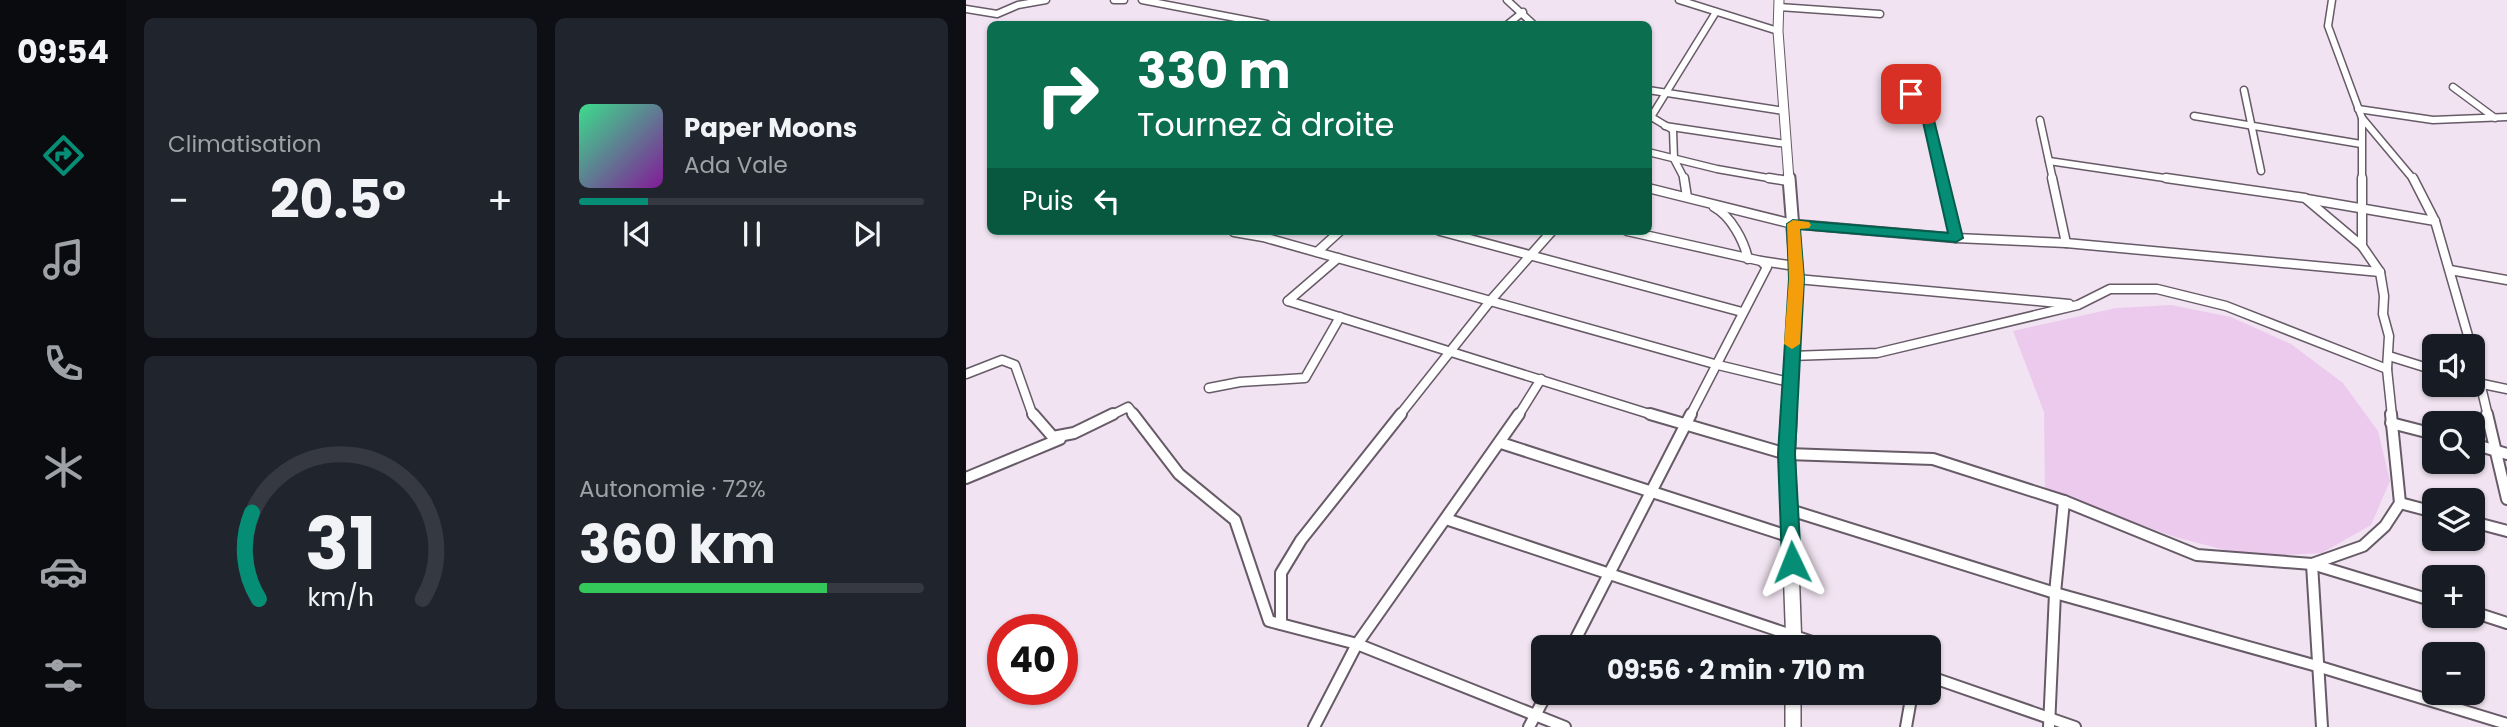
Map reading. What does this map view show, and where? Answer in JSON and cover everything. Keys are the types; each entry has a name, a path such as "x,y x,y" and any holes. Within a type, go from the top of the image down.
{"street":[{"path":"966,9 988,15 997,14 1028,0"},
{"path":"1018,5 1046,0"},
{"path":"1114,0 1124,0"},
{"path":"1143,0 1252,21"},
{"path":"1507,0 1530,21"},
{"path":"1679,0 1778,31"},
{"path":"2332,0 2328,26 2358,109 2362,118 2418,184 2435,221 2468,334"},
{"path":"1794,635 1787,454 1789,382 1797,279 1778,31 1779,4 1880,14"},
{"path":"1512,21 1523,12"},
{"path":"1652,113 1716,12"},
{"path":"1895,75 1927,112 1956,238"},
{"path":"2453,87 2495,118"},
{"path":"1652,90 1784,111"},
{"path":"2244,90 2261,171"},
{"path":"2358,109 2433,120 2507,117"},
{"path":"2194,116 2361,144"},
{"path":"1652,117 1673,130 1674,159 1684,175 1687,197"},
{"path":"2362,118 2362,246"},
{"path":"2040,120 2066,243"},
{"path":"1665,126 1786,144"},
{"path":"1652,153 1717,169 1788,181"},
{"path":"2049,161 2305,198 2435,221"},
{"path":"1652,189 1687,197 1720,210 1744,242 1748,259"},
{"path":"2305,198 2362,246 2380,272 2400,503 2385,526 2363,546 2312,564"},
{"path":"1712,206 1793,224 1956,238 2066,243 2380,272"},
{"path":"1270,235 1338,258 1717,365 1789,382"},
{"path":"1317,252 1336,235"},
{"path":"1455,235 1742,312"},
{"path":"1281,624 1281,573 1301,540 1491,300 1549,235"},
{"path":"1644,235 1748,259 1795,266"},
{"path":"1338,258 1288,301 1685,425 1787,454 1933,459 2064,501 2197,555 2312,564 2422,597"},
{"path":"1578,635 1742,312 1759,287 1767,267 1761,261"},
{"path":"2451,270 2507,280"},
{"path":"1797,279 2078,304"},
{"path":"1791,356 1877,354 2078,304 2110,289 2157,289 2226,306 2387,369"},
{"path":"1209,388 1240,382 1305,378 1340,317"},
{"path":"2389,356 2422,366"},
{"path":"966,374 1002,360 1014,365 1034,418 1053,437 1074,433"},
{"path":"1314,727 1357,644 1501,443 1541,379"},
{"path":"2485,385 2507,390"},
{"path":"2481,397 2502,452 2507,499"},
{"path":"966,478 1074,433 1128,407 1179,474 1235,520 1269,621 1357,644 1532,722 1564,727"},
{"path":"2391,423 2422,431"},
{"path":"1501,443 1791,537"},
{"path":"2485,447 2502,452"},
{"path":"2049,722 2055,593 2064,501"},
{"path":"2400,503 2422,509"},
{"path":"1790,510 2055,593 2318,666 2507,724"},
{"path":"1446,519 1775,635"},
{"path":"2485,525 2507,531"},
{"path":"2312,564 2322,727"},
{"path":"2485,616 2507,623"},
{"path":"1941,681 2049,722 2075,727"},
{"path":"1532,722 1541,705"},
{"path":"1793,705 1793,727"},
{"path":"1906,727 1910,705"}],"shaded area":[{"path":"2171,305 2231,317 2291,344 2343,383 2378,431 2390,481 2371,525 2322,553 2252,557 2175,537 2045,490 2044,412 2013,331 2116,308"}],"slow traffic":[{"path":"1792,344 1797,279 1793,224 1805,225"}],"route":[{"path":"1792,562 1787,454 1789,382 1797,279 1793,224 1956,238 1927,112 1911,94"}]}
